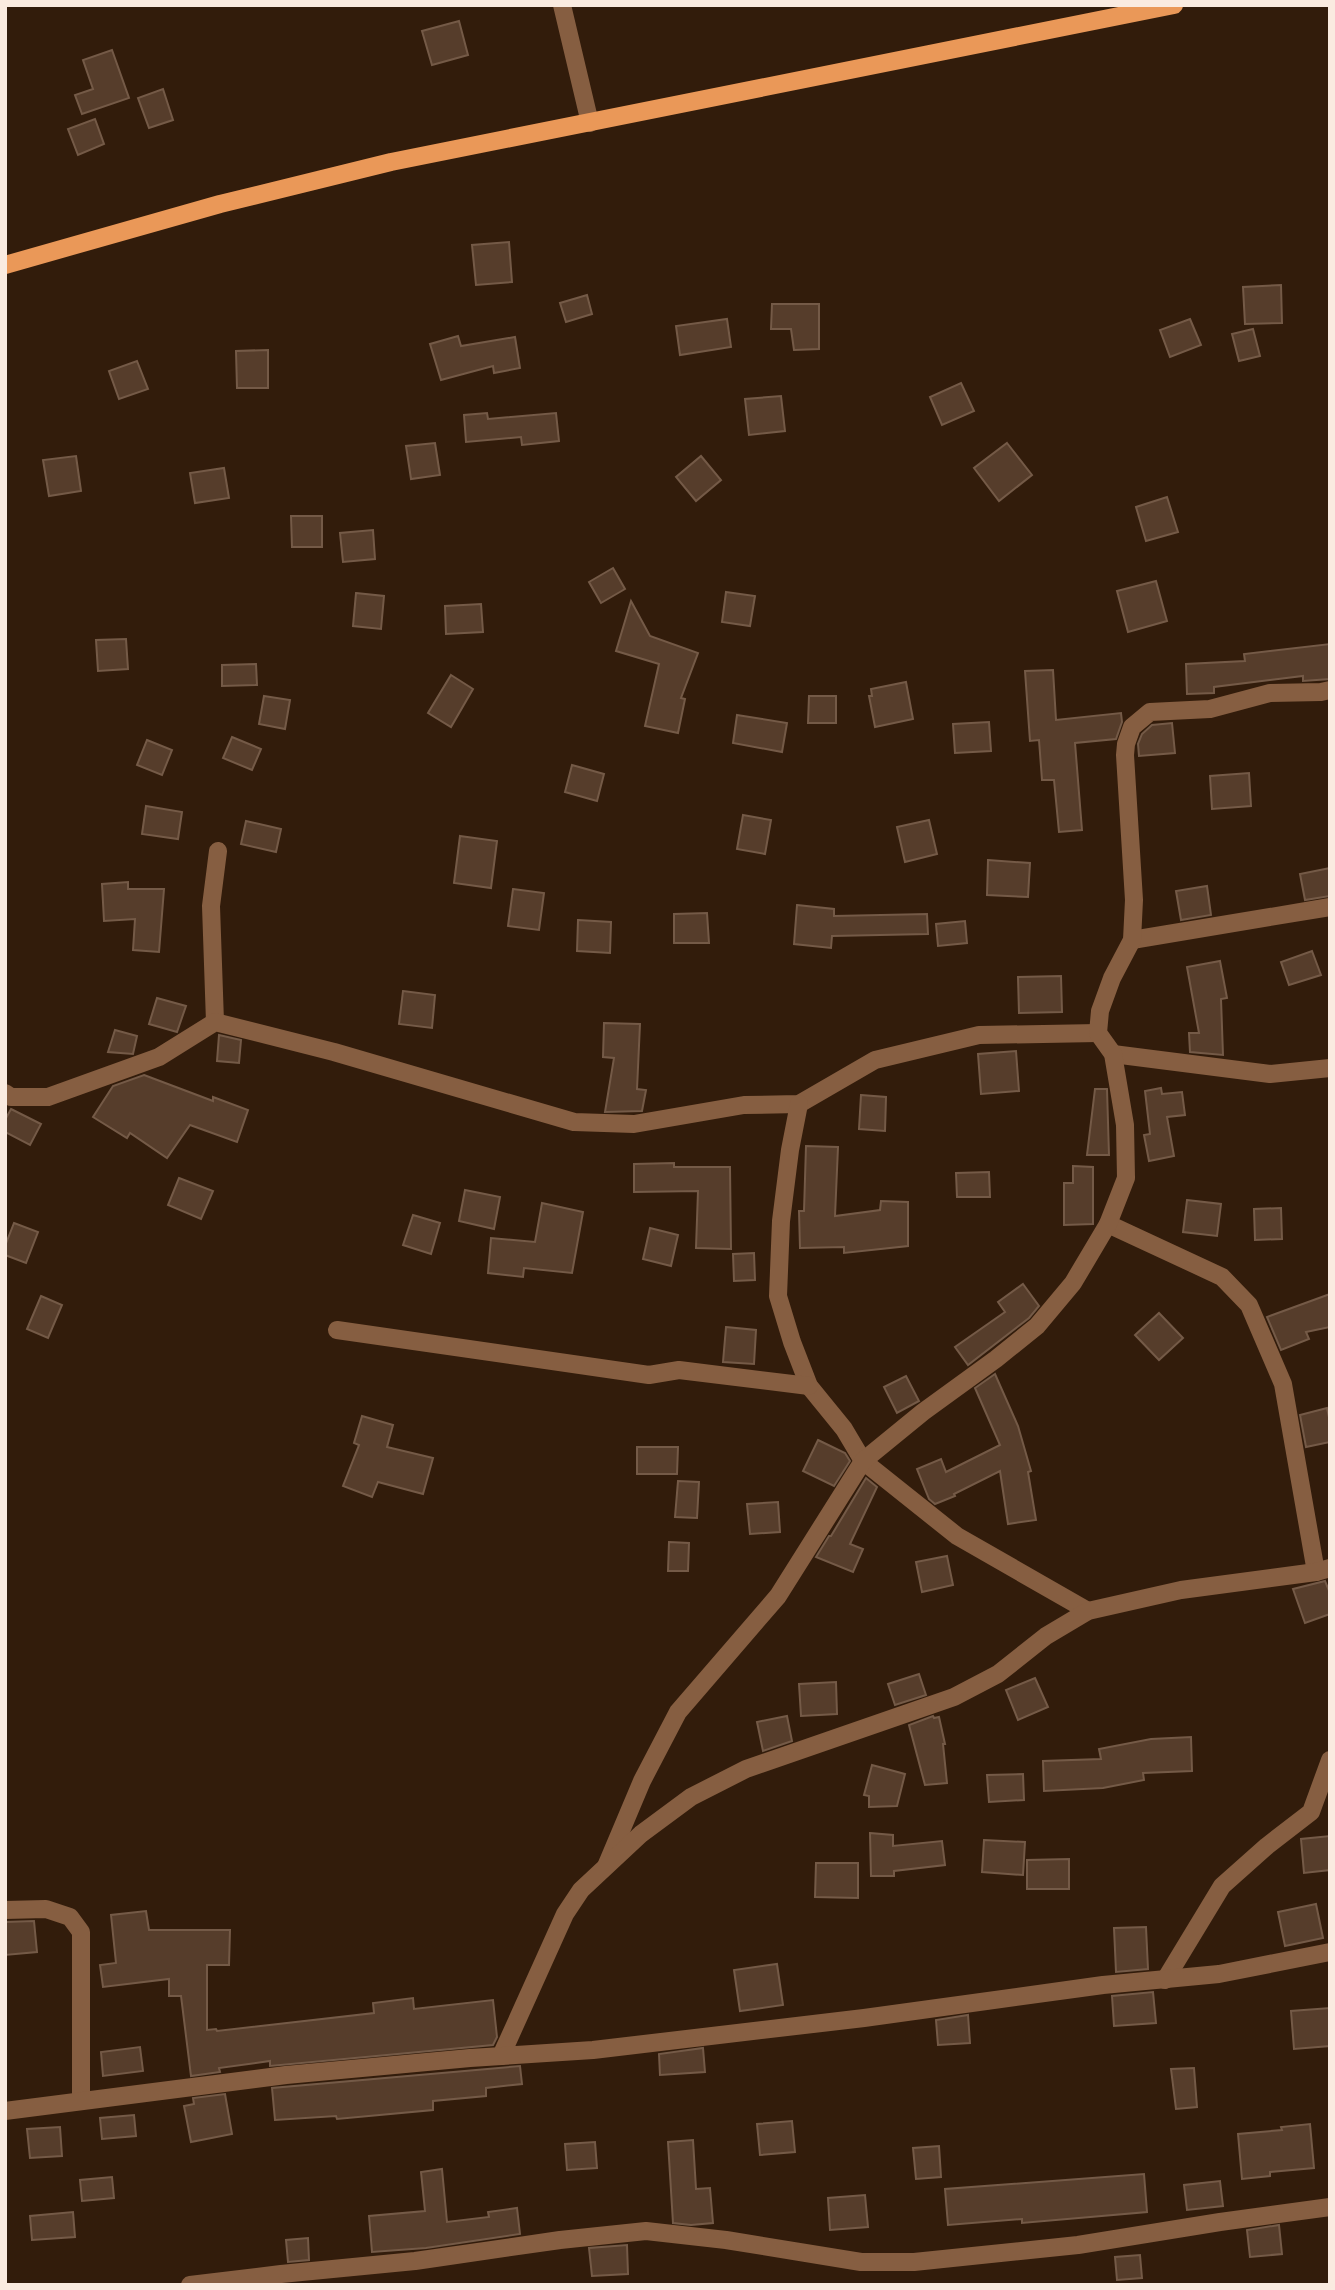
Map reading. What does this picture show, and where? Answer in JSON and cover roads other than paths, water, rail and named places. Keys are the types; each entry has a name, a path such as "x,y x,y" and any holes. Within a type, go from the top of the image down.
{"main road":[{"path":"5,265 220,204 391,162 1174,5"}],"street":[{"path":"562,5 590,122"},
{"path":"607,1864 642,1781 678,1712 778,1596 863,1461 1037,1326 1073,1283 1108,1224 1126,1178 1125,1125 1112,1054 1098,1033 1100,1011 1112,978 1132,940 1134,900 1125,755 1132,727 1150,712 1210,709 1270,693 1330,690"},
{"path":"215,1022 211,906 218,851"},
{"path":"1132,940 1330,907"},
{"path":"5,1093 11,1097 48,1097 159,1057 215,1022 334,1052 574,1122 634,1124 744,1105 799,1104 875,1060 979,1035 1098,1033"},
{"path":"1112,1054 1270,1074 1330,1068"},
{"path":"799,1104 781,1221 778,1296 809,1386 844,1429 863,1461 957,1536 1088,1611"},
{"path":"501,2056 565,1914 581,1889 641,1834 691,1797 746,1769 954,1697 998,1674 1046,1636 1088,1611 1181,1590 1323,1570 1283,1384 1250,1306 1222,1277 1108,1224"},
{"path":"337,1330 649,1375 679,1370 809,1386"},
{"path":"1165,1980 1222,1886 1311,1812 1330,1760"},
{"path":"5,1910 46,1909 70,1917 81,1932 81,2101"},
{"path":"5,2111 286,2075 593,2050 864,2018 1103,1985 1219,1974 1330,1952"},
{"path":"190,2285 415,2261 560,2240 646,2231 726,2240 861,2262 914,2262 1078,2245 1330,2207"}]}
